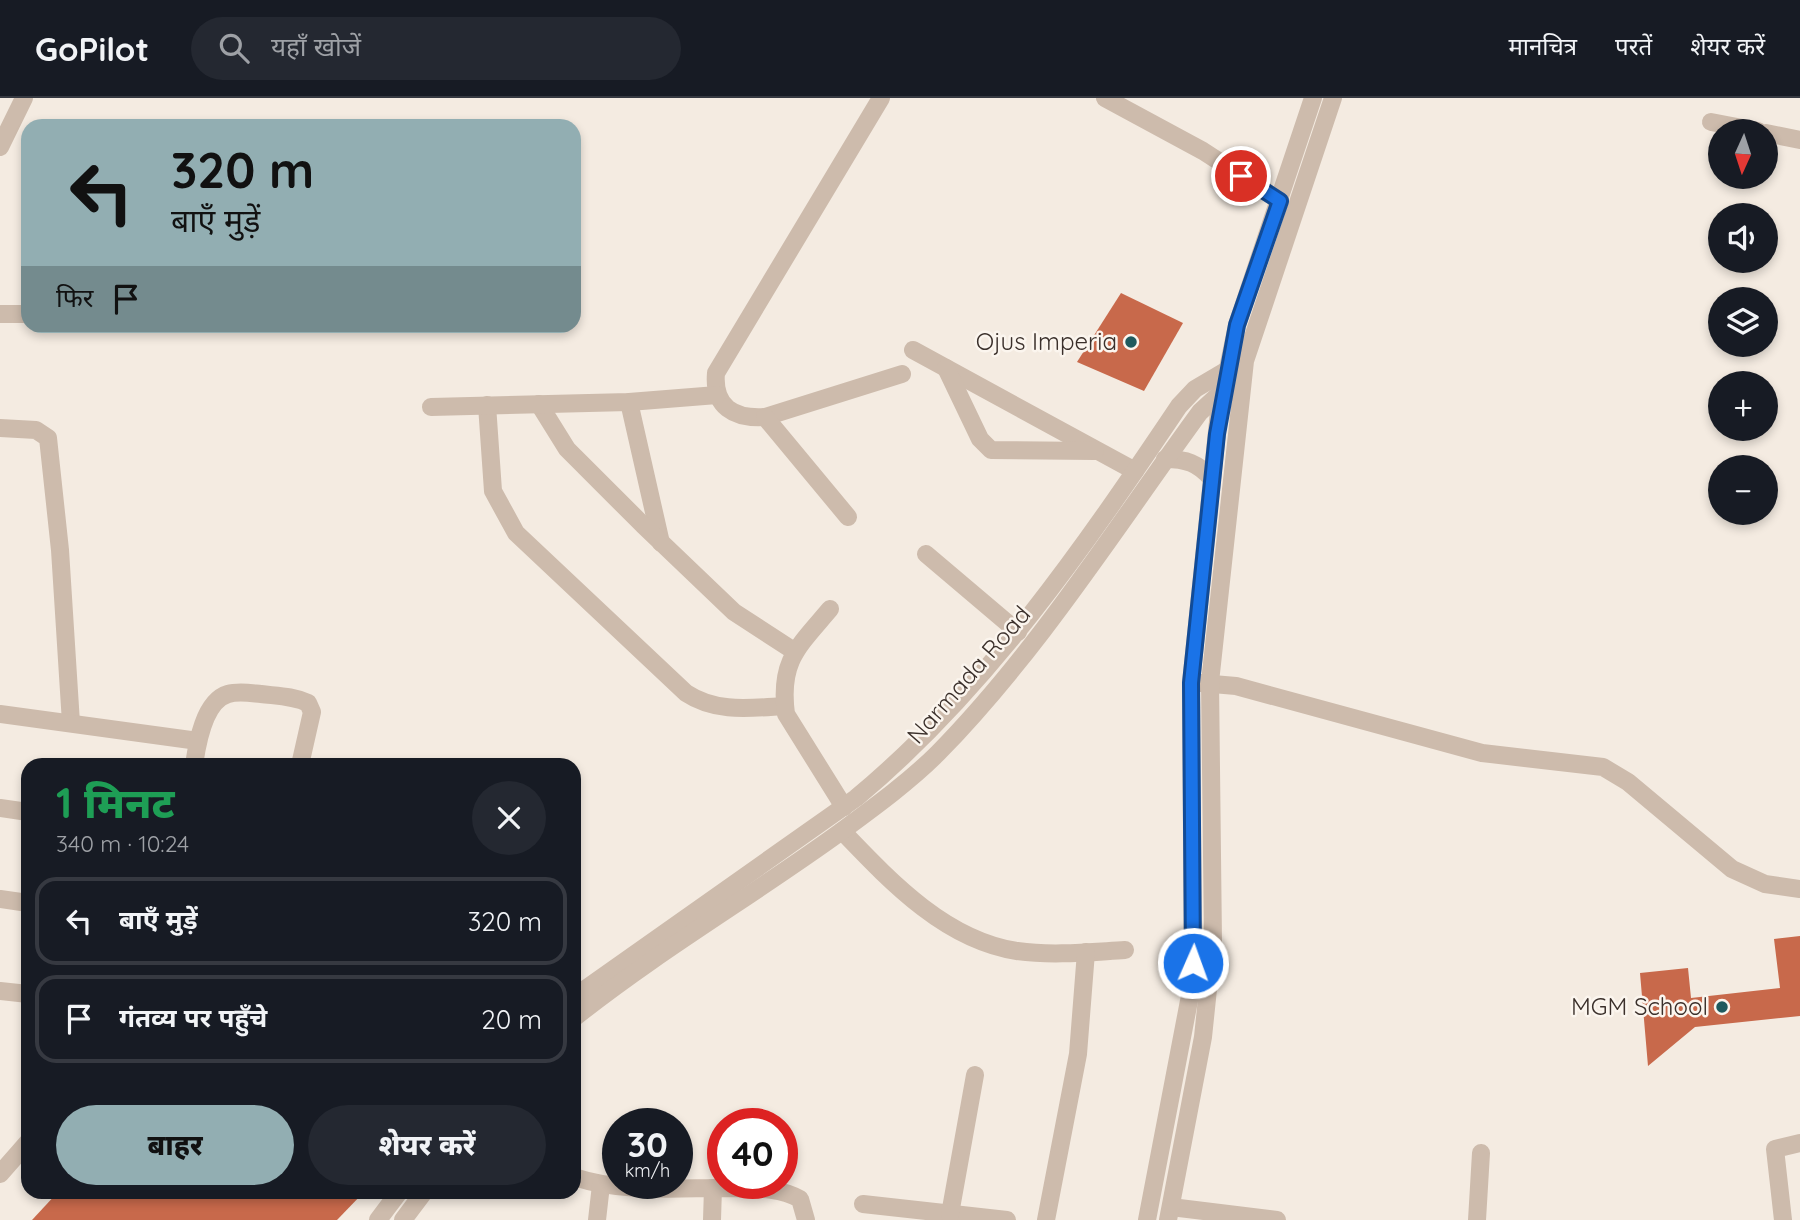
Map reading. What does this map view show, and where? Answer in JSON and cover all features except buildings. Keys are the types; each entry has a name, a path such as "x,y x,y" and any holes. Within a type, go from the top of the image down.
{"street":[{"path":"0,148 24,98"},
{"path":"881,98 716,373 718,395 736,416 765,417 902,374"},
{"path":"1105,98 1191,145 1280,201"},
{"path":"1147,1220 1193,981 1191,683 1224,390 1237,325 1313,98"},
{"path":"1277,1220 1166,1216 1203,1037 1213,941 1210,682 1245,361 1333,98"},
{"path":"1778,135 1800,139"},
{"path":"0,314 21,314"},
{"path":"913,350 1135,471"},
{"path":"581,992 844,807 911,750 1018,632 1187,398 1228,369 1245,361"},
{"path":"946,368 980,439 991,450 1099,451"},
{"name":"Narmada Road","path":"581,1013 842,831 937,754 988,697 1057,609 1200,412 1224,390 1243,382"},
{"path":"431,407 629,402 718,395"},
{"path":"629,402 661,543"},
{"path":"539,404 567,449 661,543 734,612 794,651"},
{"path":"486,405 493,491 502,510 527,545 693,698 719,707 785,706"},
{"path":"765,417 848,517"},
{"path":"0,428 36,430 48,438 60,550 71,723"},
{"path":"1165,459 1190,461 1212,478"},
{"path":"926,554 1018,632"},
{"path":"830,609 794,651 784,679 785,706 786,714 844,807"},
{"path":"1191,683 1210,682 1236,686 1482,753 1603,767 1628,782 1732,869 1765,884 1800,889"},
{"path":"195,758 198,741 212,706 226,694 241,692 296,698 309,703 312,712 302,758"},
{"path":"0,714 198,741"},
{"path":"0,808 21,811"},
{"path":"842,831 890,881 965,934 1018,951 1125,950"},
{"path":"0,899 21,902"},
{"path":"1046,1220 1078,1054 1086,952"},
{"path":"0,991 21,993"},
{"path":"950,1214 975,1075"},
{"path":"1783,1220 1775,1149 1800,1143"},
{"path":"0,1174 21,1150"},
{"path":"1477,1220 1481,1153"},
{"path":"581,1179 628,1188 707,1188"},
{"path":"597,1220 601,1185"},
{"path":"798,1198 806,1220"},
{"path":"378,1220 394,1199"},
{"path":"403,1220 419,1199"},
{"path":"712,1220 713,1199"},
{"path":"863,1204 1006,1220"}],"place":[{"name":"Ojus Imperia","path":"1131,342"},
{"name":"MGM School","path":"1722,1007"}],"route":[{"path":"1193,963 1191,683 1219,412 1237,325 1280,201 1241,176"}]}
